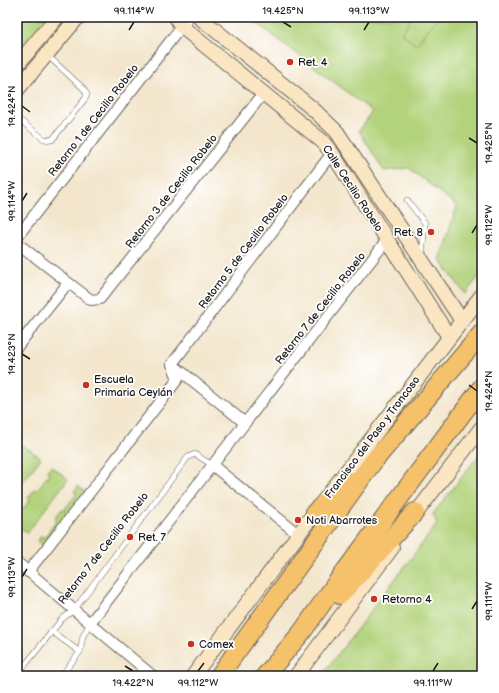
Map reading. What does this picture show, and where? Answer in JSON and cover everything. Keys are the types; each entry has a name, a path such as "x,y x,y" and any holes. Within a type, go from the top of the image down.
{"highway":[{"name":"Francisco del Paso y Troncoso","path":"219,676 373,462 482,333"},
{"path":"265,676 302,632 337,582 482,387"},
{"path":"315,512 373,462"},
{"path":"302,632 324,612 415,512"}],"street":[{"path":"17,65 57,17"},
{"path":"17,90 78,17"},
{"name":"Calle Cecilio Robelo","path":"199,17 312,108 343,140 462,321"},
{"name":"Calle Cecilio Robelo","path":"182,20 263,94 322,141 332,153 449,337"},
{"name":"Retorno 1 de Cecilio Robelo","path":"17,237 182,20"},
{"name":"Retorno 3 de Cecilio Robelo","path":"68,283 91,300 96,301 104,295 263,94"},
{"path":"300,123 312,108"},
{"name":"Retorno 5 de Cecilio Robelo","path":"172,364 332,153"},
{"name":"Retorno 7 de Cecilio Robelo","path":"90,624 387,240"},
{"path":"17,243 68,283 17,347"},
{"path":"406,270 421,258"},
{"name":"Francisco del Paso y Troncoso","path":"193,676 298,534 482,295"},
{"path":"172,364 245,424"},
{"path":"28,572 178,379 172,364"},
{"path":"296,676 388,554 415,512 482,427"},
{"path":"212,465 298,534"},
{"path":"17,562 153,676"}],"lane":[{"path":"17,118 44,139 52,140 87,96 84,89 46,55"},
{"path":"407,200 425,223 421,258"},
{"name":"Retorno 7 de Cecilio Robelo","path":"17,675 62,618 74,610 188,457 195,454 212,465"},
{"name":"Retorno 7 de Cecilio Robelo","path":"61,676 80,652 83,636 90,624"},
{"path":"51,631 80,652"}],"green space":[{"path":"25,17 50,17 17,58 17,27"},
{"path":"249,17 482,17 482,273 465,294 440,260 457,206 409,168 384,171 359,131 373,112"},
{"path":"413,17 438,17 416,45 401,33"},
{"path":"23,445 41,458 17,490 17,459 22,452 19,450"},
{"path":"482,451 482,676 314,676 323,674 437,524 433,514"},
{"path":"51,466 68,479 27,533 17,525 17,517 30,500 28,498 35,489 37,490 49,474 47,471"},
{"path":"78,486 86,493 44,546 38,541 41,536 44,538 57,520 55,518 62,509 64,510 77,494 74,492"}],"place":[{"name":"Ret. 4","path":"290,62"},
{"name":"Ret. 8","path":"431,232"},
{"name":"Escuela Primaria Ceylán","path":"86,385"},
{"name":"Noti Abarrotes","path":"298,520"},
{"name":"Ret. 7","path":"130,537"},
{"name":"Retorno 4","path":"374,599"},
{"name":"Comex","path":"191,644"}]}
